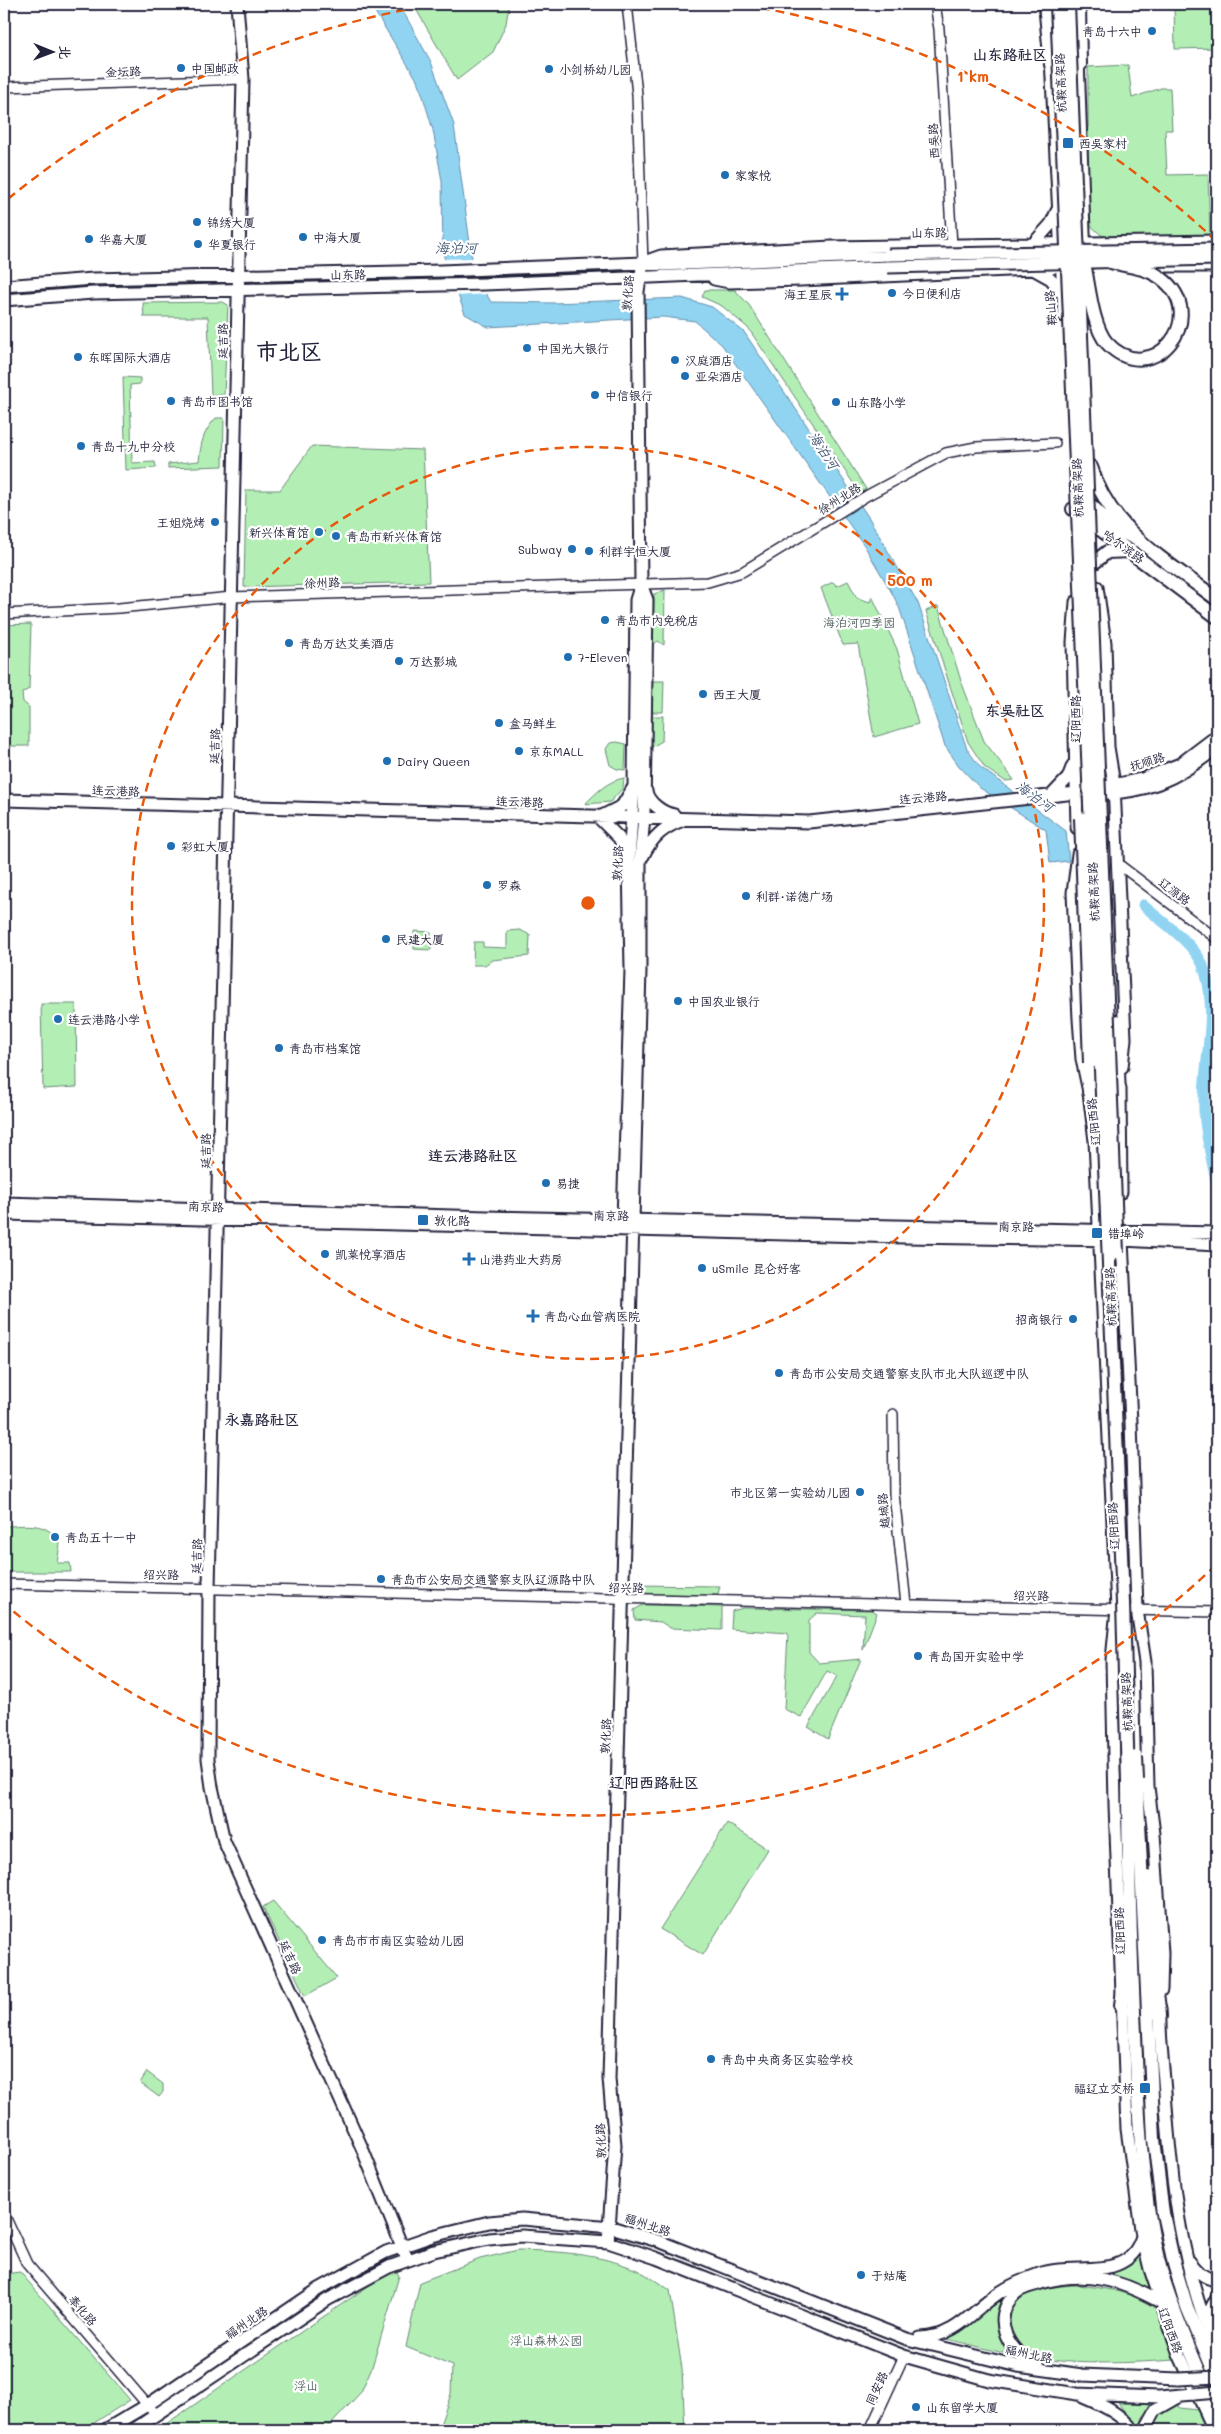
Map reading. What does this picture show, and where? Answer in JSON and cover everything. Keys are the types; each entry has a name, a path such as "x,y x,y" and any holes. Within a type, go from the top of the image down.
{"highway":[{"path":"1045,4 1051,65"},
{"name":"杭鞍高架路","path":"1057,4 1090,688 1132,1781"},
{"name":"杭鞍高架路","path":"1068,4 1081,226 1090,688"},
{"path":"1079,4 1080,65"},
{"path":"1081,226 1093,307 1106,342 1120,354 1138,359 1160,353 1172,341 1180,327 1182,309 1174,290 1160,277 1143,269 1110,262"},
{"name":"哈尔滨路","path":"1091,467 1096,484 1108,507 1123,526 1217,599"},
{"path":"1073,509 1082,505 1092,506"},
{"name":"哈尔滨路","path":"1092,506 1113,527 1143,543"},
{"name":"哈尔滨路","path":"1073,509 1132,551 1217,617"},
{"path":"1095,562 1112,550 1132,551"},
{"path":"1090,688 1105,742 1119,1096"},
{"path":"1089,1092 1090,1063 1079,747 1090,688"},
{"path":"1132,1781 1146,1846 1154,1970 1160,2016"},
{"name":"辽阳西路","path":"1132,1781 1128,1805 1137,2082 1140,2129 1151,2218 1161,2269 1217,2414"},
{"name":"辽阳西路","path":"1132,1781 1154,2139 1164,2214 1174,2264 1187,2307 1217,2378"},
{"path":"1121,2005 1126,1974 1122,1886 1128,1805"}],"main road":[{"name":"延吉路","path":"237,4 243,79 236,290 232,597 209,1588 208,1759 224,1841 362,2148 407,2259"},
{"name":"鞍山路","path":"1050,4 1051,65 1062,293 1068,356 1076,610"},
{"path":"1073,4 1074,34 1080,65 1081,226 1086,242 1085,267 1095,562"},
{"path":"1033,244 1051,224 1058,209"},
{"path":"1081,226 1098,242"},
{"name":"山东路","path":"643,263 661,256 763,250 1086,242 1217,241"},
{"name":"山东路","path":"4,286 93,279 448,271 643,263 663,265 888,261 1217,249"},
{"name":"山东路","path":"4,300 93,293 452,285 692,276 888,261 1110,262 1217,259"},
{"name":"敦化路","path":"608,2242 611,2227 616,2145 609,2080 623,1600 629,1223 640,970 634,862 639,817 647,600 641,584 638,290 643,263"},
{"name":"山东路","path":"692,276 729,282 1085,267 1217,266"},
{"path":"1033,269 1050,279 1062,293"},
{"name":"辽阳西路","path":"1095,562 1098,608 1105,643 1108,747 1114,789 1118,868 1125,1039 1119,1096 1122,1235 1137,1610 1145,1662 1148,1787 1154,1834 1162,1952 1160,2016 1168,2144 1184,2254 1199,2309 1217,2352"},
{"name":"辽阳西路","path":"1076,610 1073,642 1078,862 1073,893 1082,1059 1096,1141 1116,1609 1112,1660 1121,2005 1127,2129 1142,2236 1150,2270 1180,2354 1214,2430"},
{"name":"抚顺路","path":"1114,789 1163,772 1192,757 1217,736"},
{"name":"抚顺路","path":"1035,798 1166,781 1198,764 1217,747"},
{"path":"1051,796 1068,778 1076,758"},
{"path":"640,785 646,795 666,813 688,818 666,827 634,862 619,838 597,816 622,806 640,785"},
{"name":"连云港路","path":"4,800 226,808 809,822 974,806 1035,798"},
{"name":"南京路","path":"4,1203 218,1214"},
{"name":"南京路","path":"4,1214 218,1214 1099,1235 1217,1233"},
{"name":"南京路","path":"1122,1235 1217,1245"},
{"name":"福州北路","path":"105,2430 149,2404 320,2289 402,2244 489,2222 522,2219 611,2227 661,2242 907,2339 1018,2366 1057,2373 1179,2379 1217,2378"},
{"path":"133,2430 327,2300 407,2259 489,2239 522,2236 608,2242 656,2258 904,2356 989,2380 1077,2394 1159,2397 1217,2392"},
{"path":"907,2339 936,2337 946,2334 957,2328 1007,2288 1044,2273 1069,2268 1099,2268 1122,2264 1139,2247 1142,2236"},
{"path":"1184,2254 1196,2271 1204,2277 1217,2280"},
{"path":"1057,2373 1033,2364 1014,2350 1009,2343 1004,2323 1005,2313 1017,2293 1024,2288 1056,2279 1076,2276 1119,2283 1162,2303"},
{"path":"1207,2329 1206,2318 1217,2297"},
{"path":"1077,2394 1106,2407 1120,2416 1132,2430"},
{"path":"1145,2430 1156,2410 1174,2398 1194,2394"}],"street":[{"name":"敦化路","path":"627,4 638,94 643,263"},
{"name":"西吴路","path":"935,4 939,29 952,246 966,273"},
{"name":"金坛路","path":"4,87 243,79"},
{"name":"徐州北路","path":"641,584 708,582 729,578 831,519 868,495 946,453 976,447 1055,443"},
{"name":"徐州路","path":"4,614 120,608 232,597 641,584"},
{"name":"辽源路","path":"1118,868 1217,939"},
{"name":"越城路","path":"894,1414 894,1494 906,1604"},
{"name":"绍兴路","path":"4,1584 623,1600 906,1604 1217,1612"},
{"name":"奉化路","path":"4,2214 27,2264 149,2404 156,2415"},
{"name":"同安路","path":"870,2430 904,2356"}],"green space":[{"path":"413,4 509,4 506,24 493,52 457,80"},
{"path":"1174,4 1217,4 1217,48 1175,49"},
{"path":"1128,65 1132,98 1161,88 1170,88 1172,130 1165,130 1167,175 1208,174 1210,238 1111,238 1101,235 1088,223 1088,67"},
{"path":"705,290 735,290 749,305 866,489 860,493 748,328 722,306 702,297"},
{"path":"223,302 228,305 224,395 211,395 208,317 144,317 143,303"},
{"path":"123,377 140,378 140,384 130,385 132,463 155,462 156,468 126,470"},
{"path":"216,418 224,418 223,466 168,468 168,464 199,461 203,438"},
{"name":"青岛市新兴体育馆","path":"312,446 423,450 429,582 244,587 246,490 280,490"},
{"name":"海泊河四季园","path":"848,581 857,598 870,602 872,596 897,649 918,724 874,737 858,644 843,645 821,588 833,582 837,586"},
{"path":"665,590 664,645 658,641 653,642 654,594"},
{"path":"938,606 961,681 984,741 1014,780 1005,781 985,768 968,742 926,611"},
{"path":"31,624 29,689 22,693 23,702 29,707 29,746 4,746 4,625"},
{"path":"651,681 664,681 663,712 651,712"},
{"path":"650,716 663,716 662,741 652,747"},
{"path":"610,743 626,744 625,770 617,769 610,765 606,749"},
{"path":"624,778 623,788 610,802 585,804 607,785"},
{"path":"520,930 530,935 529,956 492,960 485,965 473,965 474,942 483,942 483,947 507,948 507,931"},
{"path":"414,931 431,932 431,950 414,949"},
{"path":"41,1004 76,1004 77,1087 43,1089"},
{"path":"1217,1065 1217,1150 1212,1115"},
{"path":"29,1525 49,1531 60,1544 57,1563 70,1563 71,1572 4,1572 4,1526"},
{"path":"633,1585 720,1586 717,1598 640,1597 633,1593"},
{"path":"643,1605 722,1607 722,1630 670,1628 661,1622 635,1620 634,1610"},
{"path":"743,1608 872,1610 877,1613 863,1650 865,1615 817,1613 809,1620 809,1652 819,1663 861,1659 828,1739 808,1727 837,1676 827,1671 801,1717 784,1709 788,1633 731,1629 732,1611"},
{"path":"727,1823 768,1849 703,1955 660,1929"},
{"path":"273,1901 337,1978 305,1996 263,1907"},
{"path":"147,2072 163,2084 163,2092 159,2097 140,2083"},
{"name":"浮山森林公园","path":"518,2250 548,2251 608,2260 637,2270 670,2290 682,2369 685,2430 438,2430 451,2394 452,2366 406,2347 420,2282 480,2259"},
{"path":"1140,2252 1151,2295 1100,2276 1123,2268"},
{"name":"浮山","path":"395,2268 399,2276 372,2367 361,2392 326,2430 157,2430"},
{"path":"20,2272 130,2400 83,2430 4,2430 4,2274"},
{"path":"1075,2285 1097,2287 1122,2293 1155,2308 1167,2326 1176,2360 1099,2363 1057,2361 1027,2353 1009,2338 1008,2318 1013,2306 1020,2299 1028,2294 1047,2288"},
{"path":"1019,2289 999,2330 1007,2349 1012,2355 947,2339 966,2327 1000,2299"},
{"path":"1118,2403 1155,2403 1143,2417 1139,2430 1135,2430 1131,2420"},
{"path":"1178,2403 1180,2408 1198,2410 1209,2430 1147,2430 1156,2414"}],"water":[{"name":"海泊河","path":"370,4 399,4 431,62 454,125 474,273 491,302 553,303 682,298 712,307 744,332 869,518 918,603 967,749 980,767 1066,831 1069,861 1050,863 1046,830 980,788 959,766 945,746 899,607 892,593 864,545 722,345 695,321 663,317 488,327 465,314 443,254 442,181 433,130 419,83"}],"pier":[{"path":"474,258 476,272 488,294 455,296 444,259"}],"waterway":[{"name":"海泊河","path":"1143,905 1175,932 1197,955 1202,963 1207,981 1210,1017 1204,1110 1207,1138 1217,1185"}],"place":[{"name":"青岛十六中","path":"1152,31"},
{"name":"中国邮政","path":"181,68"},
{"name":"小剑桥幼儿园","path":"549,69"},
{"name":"西吴家村","path":"1068,143"},
{"name":"家家悦","path":"725,175"},
{"name":"锦绣大厦","path":"197,222"},
{"name":"中海大厦","path":"303,237"},
{"name":"华嘉大厦","path":"89,239"},
{"name":"华夏银行","path":"198,244"},
{"name":"今日便利店","path":"892,293"},
{"name":"海王星辰","path":"842,294"},
{"name":"中国光大银行","path":"527,348"},
{"name":"东晖国际大酒店","path":"78,357"},
{"name":"汉庭酒店","path":"675,360"},
{"name":"亚朵酒店","path":"685,376"},
{"name":"中信银行","path":"595,395"},
{"name":"青岛市图书馆","path":"171,401"},
{"name":"山东路小学","path":"836,402"},
{"name":"青岛十九中分校","path":"81,446"},
{"name":"王姐烧烤","path":"215,522"},
{"name":"新兴体育馆","path":"319,532"},
{"name":"青岛市新兴体育馆","path":"336,536"},
{"name":"Subway","path":"572,549"},
{"name":"利群宇恒大厦","path":"589,551"},
{"name":"青岛市内免税店","path":"605,620"},
{"name":"青岛万达艾美酒店","path":"289,643"},
{"name":"7-Eleven","path":"568,657"},
{"name":"万达影城","path":"399,661"},
{"name":"西王大厦","path":"703,694"},
{"name":"盒马鲜生","path":"499,723"},
{"name":"京东MALL","path":"519,751"},
{"name":"Dairy Queen","path":"387,761"},
{"name":"彩虹大厦","path":"171,846"},
{"name":"罗森","path":"487,885"},
{"name":"利群·诺德广场","path":"746,896"},
{"name":"民建大厦","path":"386,939"},
{"name":"中国农业银行","path":"678,1001"},
{"name":"连云港路小学","path":"58,1019"},
{"name":"青岛市档案馆","path":"279,1048"},
{"name":"易捷","path":"546,1183"},
{"name":"敦化路","path":"423,1220"},
{"name":"错埠岭","path":"1097,1233"},
{"name":"凯莱悦享酒店","path":"325,1254"},
{"name":"山港药业大药房","path":"469,1259"},
{"name":"uSmile 昆仑好客","path":"702,1268"},
{"name":"青岛心血管病医院","path":"533,1316"},
{"name":"招商银行","path":"1073,1319"},
{"name":"青岛市公安局交通警察支队市北大队巡逻中队","path":"779,1373"},
{"name":"市北区第一实验幼儿园","path":"860,1492"},
{"name":"青岛五十一中","path":"55,1537"},
{"name":"青岛市公安局交通警察支队辽源路中队","path":"381,1579"},
{"name":"青岛国开实验中学","path":"918,1656"},
{"name":"青岛市市南区实验幼儿园","path":"322,1940"},
{"name":"青岛中央商务区实验学校","path":"711,2059"},
{"name":"福辽立交桥","path":"1145,2088"},
{"name":"于姑庵","path":"861,2275"},
{"name":"山东留学大厦","path":"916,2407"}],"district":[{"name":"山东路社区","path":"1010,54"},
{"name":"市北区","path":"289,350"},
{"name":"东吴社区","path":"1015,710"},
{"name":"连云港路社区","path":"473,1155"},
{"name":"永嘉路社区","path":"262,1419"},
{"name":"辽阳西路社区","path":"654,1782"}]}
